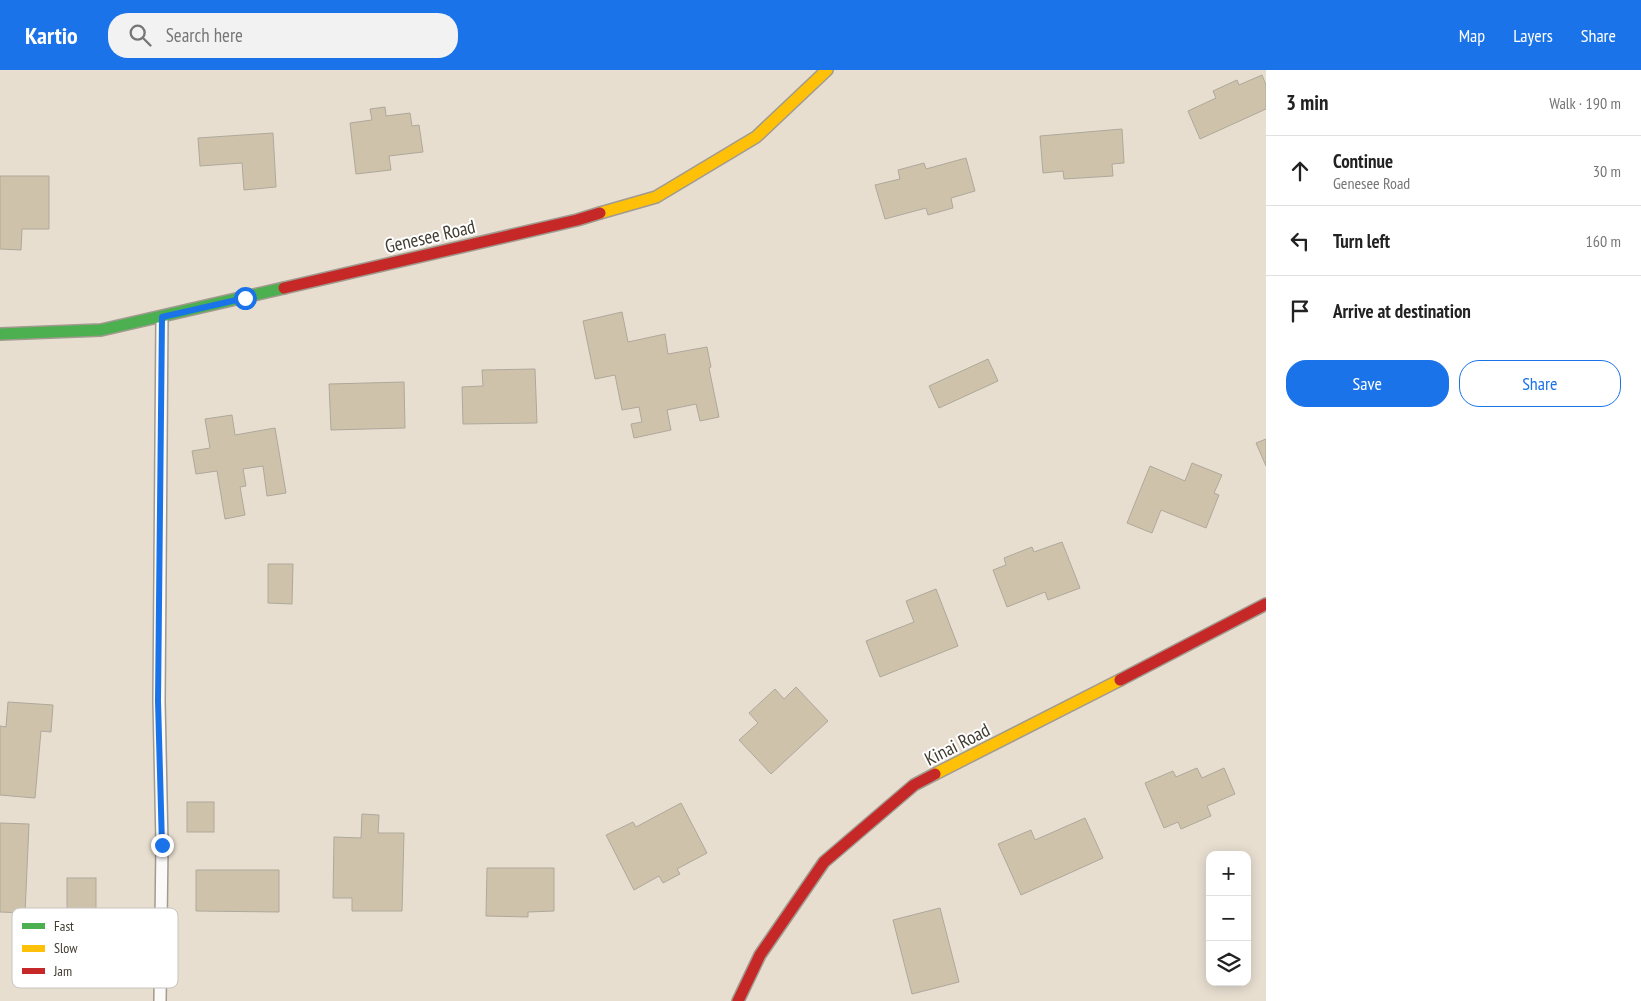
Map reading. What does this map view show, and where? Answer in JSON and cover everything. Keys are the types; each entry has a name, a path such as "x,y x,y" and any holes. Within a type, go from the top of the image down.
{"street":[{"name":"Genesee Road","path":"0,334 101,330 576,220 656,197 756,138 827,70"},
{"name":"Kinai Road","path":"738,1001 760,955 824,862 914,786 1266,604"}],"lane":[{"path":"161,908 162,845 158,701 162,317"},
{"path":"160,988 160,1001"}],"building":[{"path":"1262,75 1266,85 1266,109 1200,139 1188,111 1216,98 1213,91 1237,80 1239,85"},
{"path":"385,107 386,116 410,113 412,126 419,125 423,152 389,156 391,170 356,174 350,123 372,120 370,109"},
{"path":"1122,129 1124,163 1112,164 1113,176 1064,179 1063,171 1043,173 1040,136"},
{"path":"273,133 276,187 244,190 242,163 200,166 198,138"},
{"path":"966,158 975,191 951,198 953,208 928,215 926,208 885,219 875,185 900,179 898,170 924,163 926,169"},
{"path":"0,176 49,176 49,229 22,229 21,250 0,249"},
{"path":"622,312 628,342 665,334 668,354 707,347 711,367 709,368 719,417 700,421 696,404 667,410 671,430 634,438 631,424 642,422 639,407 622,410 615,375 595,379 583,321"},
{"path":"988,359 998,381 939,408 929,386"},
{"path":"535,369 537,423 463,424 462,387 483,386 482,370"},
{"path":"404,382 405,428 331,430 329,384"},
{"path":"232,415 235,435 275,428 286,493 267,496 263,466 243,469 246,486 240,487 245,515 225,519 217,471 196,474 192,451 210,448 205,419"},
{"path":"1266,439 1266,466 1256,443"},
{"path":"1192,463 1222,475 1214,493 1219,495 1206,528 1161,510 1152,533 1127,523 1150,466 1185,481"},
{"path":"1062,542 1080,588 1048,600 1045,592 1007,607 993,570 1006,565 1004,558 1032,547 1034,552"},
{"path":"268,564 293,564 292,604 268,603"},
{"path":"936,589 958,646 880,677 866,641 914,622 906,601"},
{"path":"796,687 828,721 771,774 739,740 758,723 749,713 775,689 784,699"},
{"path":"8,702 53,705 51,732 41,731 35,798 0,795 0,726 6,727"},
{"path":"1197,768 1202,778 1224,768 1235,794 1207,806 1211,816 1181,829 1178,822 1164,828 1145,783 1173,771 1176,777"},
{"path":"187,802 214,802 214,832 187,832"},
{"path":"681,803 707,853 677,869 680,874 663,883 659,876 634,890 606,835 633,822 636,827"},
{"path":"362,814 379,815 378,833 404,833 402,911 352,911 352,898 333,898 334,837 361,838"},
{"path":"1085,818 1103,858 1021,895 998,844 1031,830 1035,840"},
{"path":"0,823 29,824 25,908 12,908 12,912 0,912"},
{"path":"487,868 554,868 554,911 528,912 528,917 486,916"},
{"path":"196,870 279,870 279,912 196,911"},
{"path":"67,878 96,878 96,908 67,908"},
{"path":"940,908 959,982 912,994 893,920"}],"traffic: fast":[{"path":"0,334 101,330 284,288"}],"traffic: slow":[{"path":"600,213 656,197 756,137 827,70"},
{"path":"935,774 1120,680"}],"traffic: jam":[{"path":"284,288 600,213"},
{"path":"1120,680 1266,604"},
{"path":"738,1001 760,955 824,862 914,785 935,774"}],"route":[{"path":"162,845 158,701 162,317 245,298"}]}
